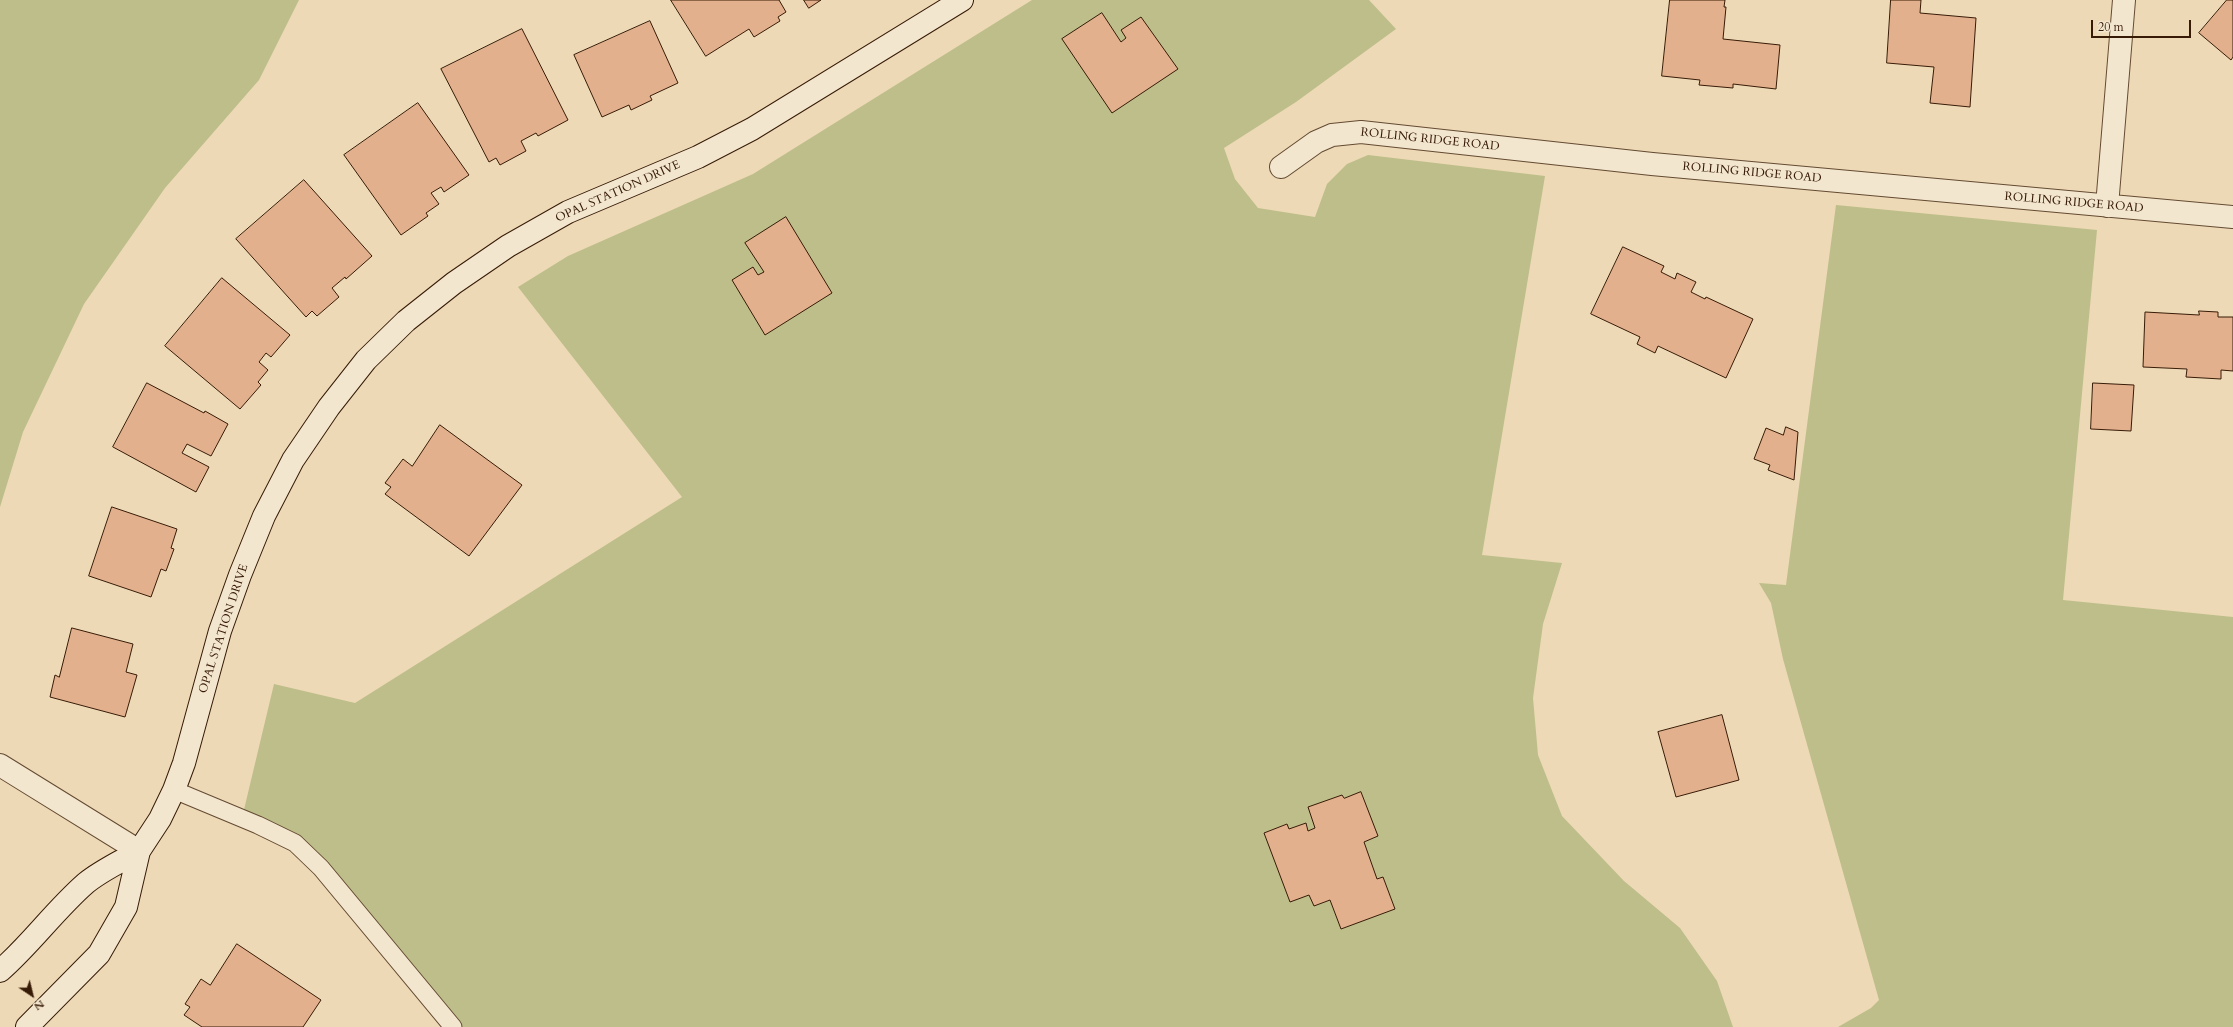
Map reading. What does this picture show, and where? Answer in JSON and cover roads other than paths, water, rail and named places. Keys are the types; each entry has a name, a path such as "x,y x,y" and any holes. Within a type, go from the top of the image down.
{"street":[{"name":"OPAL STATION DRIVE","path":"27,1027 99,954 126,907 139,851 160,819 174,790 184,763 220,631 240,575 264,516 294,460 329,407 366,360 406,321 454,283 508,246 568,212 698,157 752,130 962,0"},
{"path":"2107,206 2124,0"},
{"name":"ROLLING RIDGE ROAD","path":"1281,168 1316,142 1332,135 1361,132 1660,165 2233,217"},
{"path":"0,765 139,851"},
{"name":"OPAL STATION DRIVE","path":"0,971 22,952 54,914 87,882 139,851"}],"lane":[{"path":"174,790 258,825 295,843 321,868 454,1027"}]}
